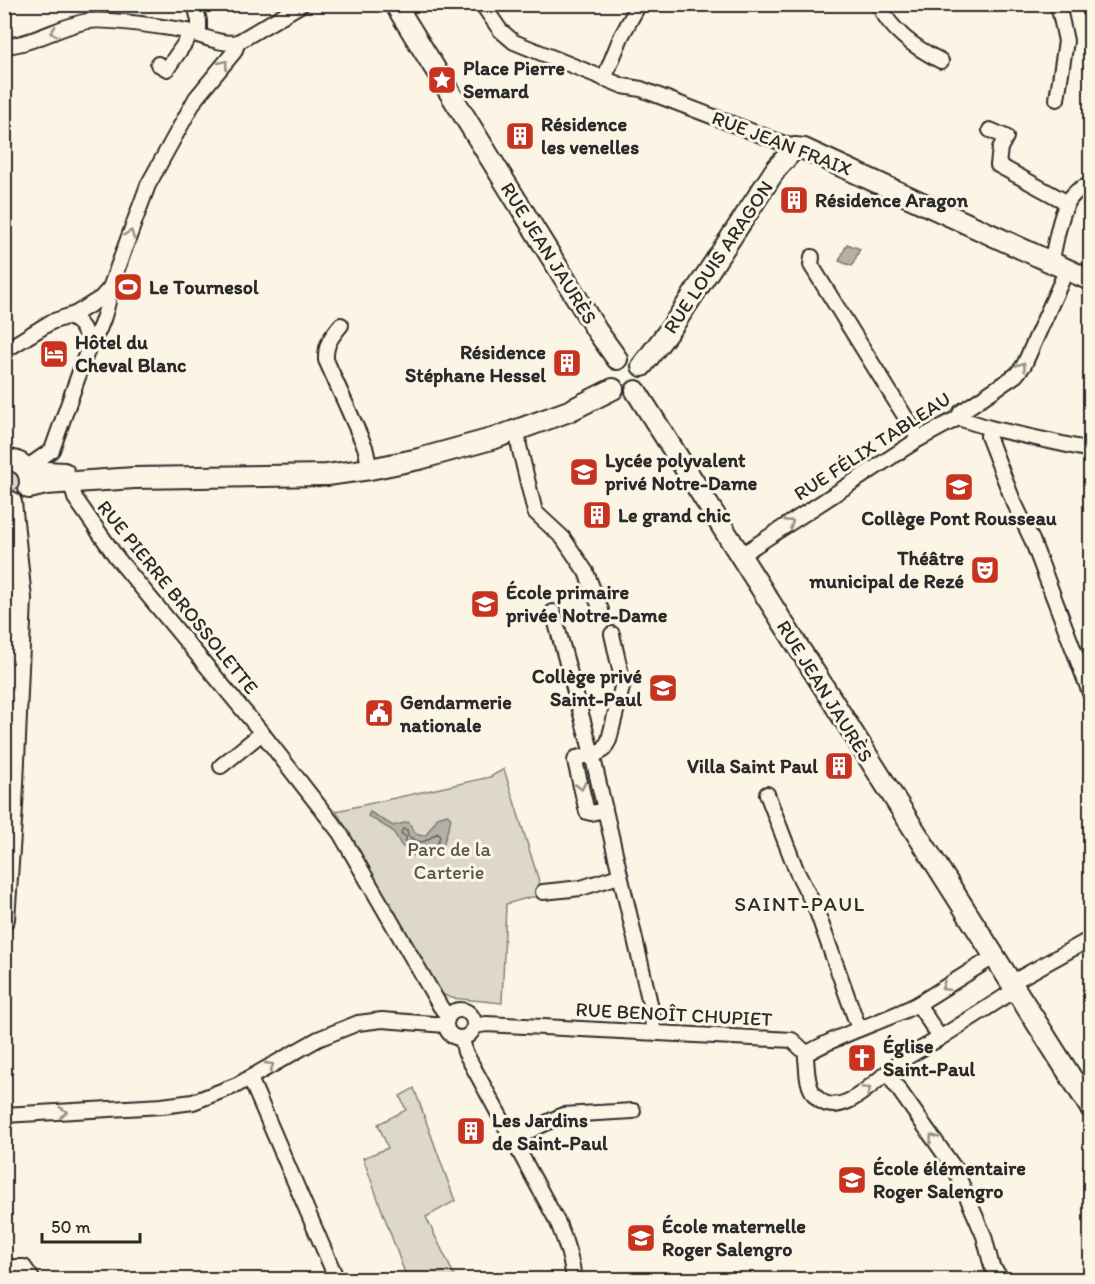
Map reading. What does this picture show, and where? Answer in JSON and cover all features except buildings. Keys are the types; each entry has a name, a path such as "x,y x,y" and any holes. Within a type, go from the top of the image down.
{"street":[{"path":"158,64 167,69 194,33 199,21 195,4"},
{"path":"4,46 18,44 94,20 158,26 228,43 238,42 302,4"},
{"name":"RUE JEAN JAURÈS","path":"396,4 597,331 617,359"},
{"name":"RUE JEAN FRAIX","path":"482,4 494,24 506,37 524,47 623,86 641,89 795,148 804,148 1090,280"},
{"path":"604,79 621,37 639,4"},
{"path":"878,4 886,19 905,40 940,61"},
{"path":"1057,99 1066,41 1058,4"},
{"path":"4,919 12,807 21,599 8,502 22,498 28,476 52,450 89,346 94,340 109,299 110,288 148,185 196,98 234,52 238,42"},
{"path":"990,130 1006,137 1000,148 998,165 1066,202 1079,188 1090,185"},
{"name":"RUE LOUIS ARAGON","path":"642,366 675,324 776,169 795,148"},
{"name":"RUE FÉLIX TABLEAU","path":"741,555 919,439 958,418 961,412 1021,370 1059,266 1066,202"},
{"path":"812,257 811,265 919,439"},
{"path":"4,351 51,322 69,317 94,303 110,288"},
{"path":"69,317 78,321 83,327 89,346"},
{"path":"341,325 329,340 325,350 326,360 365,447 370,468"},
{"path":"631,357 642,366 643,382 636,391 622,394 613,389 607,381 609,366 617,359 631,357"},
{"path":"28,476 134,478 327,476 441,453 518,430 569,411 613,389"},
{"name":"RUE JEAN JAURÈS","path":"636,391 1090,1107"},
{"path":"958,418 990,428 1090,450"},
{"path":"990,428 988,436 1012,498 1084,659 1090,693"},
{"path":"518,430 519,446 535,512 563,538 586,572 601,610"},
{"name":"RUE PIERRE BROSSOLETTE","path":"52,450 75,498 117,558 262,733 340,833 447,1021"},
{"path":"5,459 19,462 28,476"},
{"path":"553,612 592,754"},
{"path":"612,634 623,683 609,740 604,749 575,761 587,812 604,810 652,1012 653,1032"},
{"path":"221,766 262,733"},
{"path":"767,794 797,872 816,909 859,1029"},
{"path":"543,892 581,888 619,876"},
{"path":"995,956 895,1016 830,1040 806,1054 809,1085 814,1094 831,1103 846,1102 855,1098 870,1089 898,1063 940,1038 1013,986 1090,939"},
{"path":"918,1004 940,1038"},
{"path":"457,1010 462,1010 471,1014 475,1026 473,1032 462,1038 453,1036 447,1029 447,1021 457,1010"},
{"path":"4,1115 176,1105 214,1096 318,1039 357,1023 382,1020 447,1021"},
{"name":"RUE BENOÎT CHUPIET","path":"475,1026 486,1024 786,1039 796,1042 806,1054"},
{"path":"462,1038 465,1052 558,1223 567,1244 574,1280"},
{"path":"887,1073 955,1169 984,1236 992,1267 1004,1280"},
{"path":"250,1078 337,1280"},
{"path":"512,1139 563,1115 633,1111"},
{"path":"4,1274 14,1267 21,1266 31,1276"}],"green space":[{"path":"4,468 17,470 21,482 14,491 5,492"},
{"name":"Parc de la Carterie","path":"504,769 544,897 531,897 506,904 502,1003 451,998 442,994 336,811 490,777"},
{"path":"414,1088 455,1201 426,1217 456,1279 407,1279 363,1158 388,1148 378,1124 406,1110 400,1096"}],"water":[{"path":"847,244 860,249 852,266 839,261"},
{"path":"370,812 393,826 408,822 417,834 422,836 426,835 438,817 447,814 451,819 442,849 437,855 427,859 411,854 401,845 393,831 368,816"}],"place":[{"name":"Place Pierre Semard","path":"442,80"},
{"name":"Résidence les venelles","path":"520,136"},
{"name":"Résidence Aragon","path":"794,200"},
{"name":"Le Tournesol","path":"128,287"},
{"name":"Hôtel du Cheval Blanc","path":"54,354"},
{"name":"Résidence Stéphane Hessel","path":"567,363"},
{"name":"Lycée polyvalent privé Notre-Dame","path":"584,472"},
{"name":"Collège Pont Rousseau","path":"959,487"},
{"name":"Le grand chic","path":"597,515"},
{"name":"Théâtre municipal de Rezé","path":"985,570"},
{"name":"École primaire privée Notre-Dame","path":"485,604"},
{"name":"Collège privé Saint-Paul","path":"663,688"},
{"name":"Gendarmerie nationale","path":"379,713"},
{"name":"Villa Saint Paul","path":"839,766"},
{"name":"Église Saint-Paul","path":"862,1058"},
{"name":"Les Jardins de Saint-Paul","path":"471,1131"},
{"name":"École élémentaire Roger Salengro","path":"852,1180"},
{"name":"École maternelle Roger Salengro","path":"641,1238"}],"district":[{"name":"SAINT-PAUL","path":"800,903"}]}
